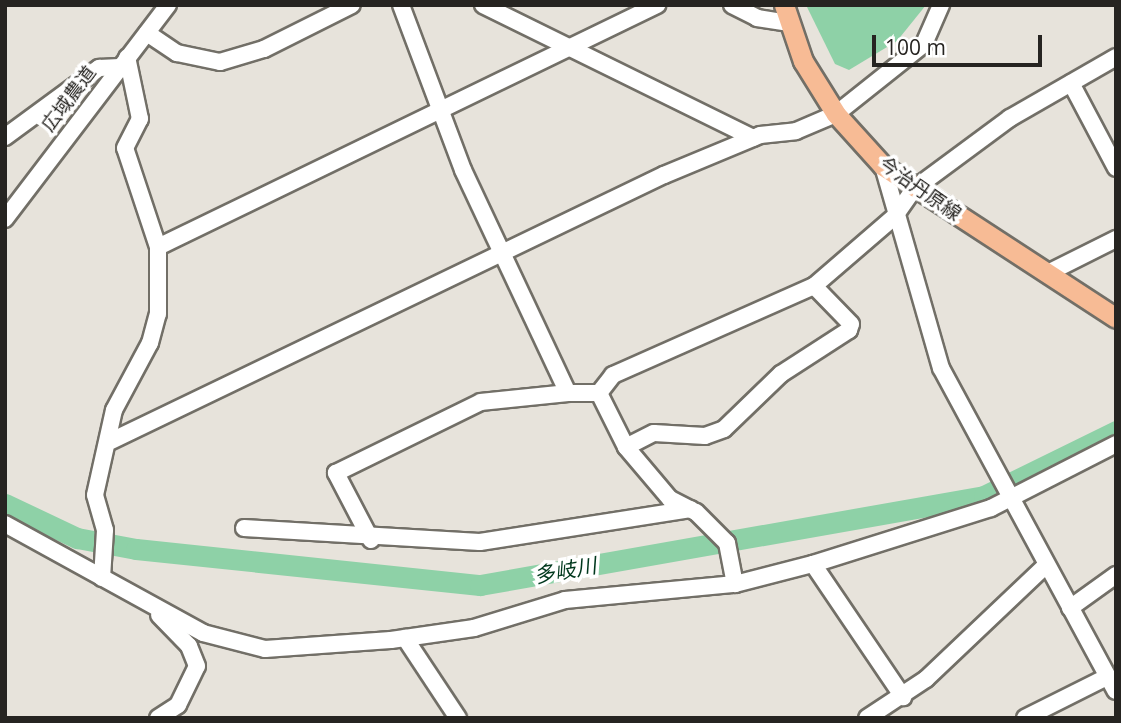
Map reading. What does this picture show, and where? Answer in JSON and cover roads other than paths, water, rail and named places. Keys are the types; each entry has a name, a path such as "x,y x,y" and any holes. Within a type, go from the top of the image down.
{"main road":[{"name":"今治丹原線","path":"787,14 803,61 836,114 883,166 914,189 1050,272 1116,317"}],"street":[{"path":"147,33 177,53 220,62 264,49 352,5"},
{"path":"401,5 503,252 568,393"},
{"path":"483,5 753,138"},
{"path":"158,247 657,5"},
{"path":"732,5 757,18 787,14"},
{"path":"111,441 503,252 753,138 796,131 836,114 924,44 941,5"},
{"name":"広域農道","path":"5,219 167,6"},
{"path":"599,393 613,375 814,286 895,216 914,189 1071,83 1116,57"},
{"path":"5,137 99,68 123,62 140,119 125,148 158,247 158,314 150,343 114,410 111,441 96,495 105,530 102,578"},
{"path":"1071,83 1116,168"},
{"path":"883,166 895,216 942,368 1105,678 1116,691"},
{"path":"1050,272 1116,239"},
{"path":"626,447 654,433 705,436 723,429 781,374 849,330 850,324 814,286"},
{"path":"371,540 336,472 481,402 568,393 599,393"},
{"path":"599,393 626,447 670,499 690,509 727,543 735,584"},
{"path":"5,524 203,633 265,649 405,638 474,628 565,600 735,584 813,564 1012,499 1116,444"},
{"path":"244,528 371,540 480,542 690,509"},
{"path":"813,564 903,697"},
{"path":"867,718 888,714 1046,565"},
{"path":"1070,608 1116,575"},
{"path":"151,605 189,646 197,667 178,705 158,718"},
{"path":"405,638 458,718"},
{"path":"1024,718 1105,678"}],"waterway":[{"name":"多岐川","path":"5,504 77,538 136,549 480,585 984,496 1116,431"}]}
